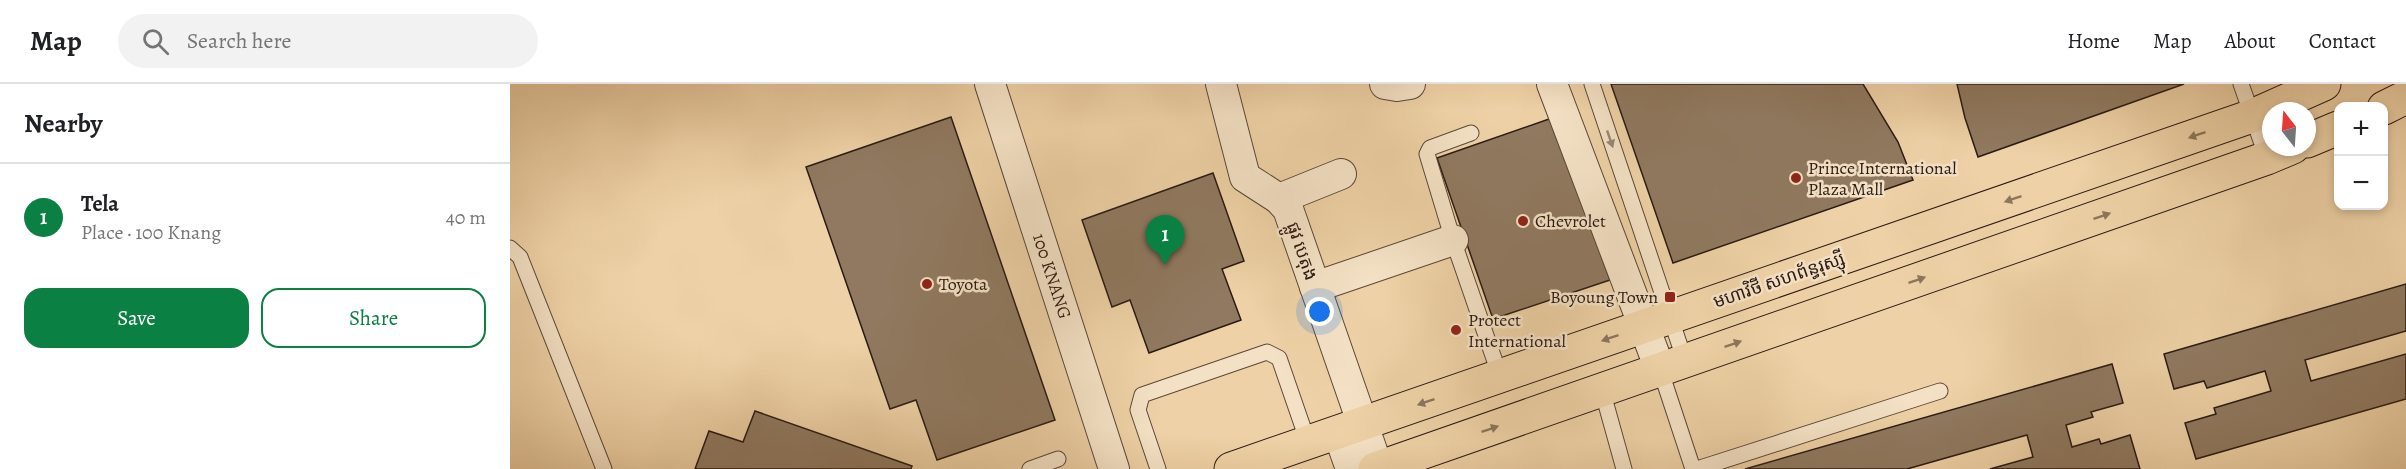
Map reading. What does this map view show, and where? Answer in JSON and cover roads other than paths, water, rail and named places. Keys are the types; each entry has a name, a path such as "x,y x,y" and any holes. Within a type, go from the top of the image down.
{"highway":[{"name":"មហាវិថី សហព័ន្ធរុស្ស៊ី","path":"1231,469 2252,116 2324,84"},
{"path":"2388,106 2406,97"},
{"path":"2316,137 2334,130"},
{"path":"1368,469 1602,390 2271,156"}],"street":[{"name":"100 KNANG","path":"990,84 1114,469"},
{"name":"ផ្លូវ បេតុង","path":"1221,84 1245,177 1279,199 1288,209 1315,287 1336,433 1368,469"},
{"path":"1385,84 1397,86 1410,84"},
{"path":"1552,84 1658,322 1673,365"},
{"path":"1279,199 1341,174"},
{"path":"1315,287 1453,240"}],"lane":[{"path":"1592,84 1658,322"},
{"path":"2241,84 2252,116 2262,129"},
{"path":"1471,133 1430,148 1427,154 1453,240 1500,376"},
{"path":"510,248 520,257 604,469"},
{"path":"1158,469 1138,410 1142,395 1267,352 1279,358 1336,433"},
{"path":"1673,365 1695,469 1940,391"},
{"path":"1602,390 1624,469"},
{"path":"1030,469 1058,459"}],"place":[{"name":"Prince International Plaza Mall","path":"1796,178"},
{"name":"Chevrolet","path":"1523,221"},
{"name":"Tela","path":"1165,265"},
{"name":"Toyota","path":"927,284"},
{"name":"Boyoung Town","path":"1670,297"},
{"name":"Protect International","path":"1456,330"}]}
